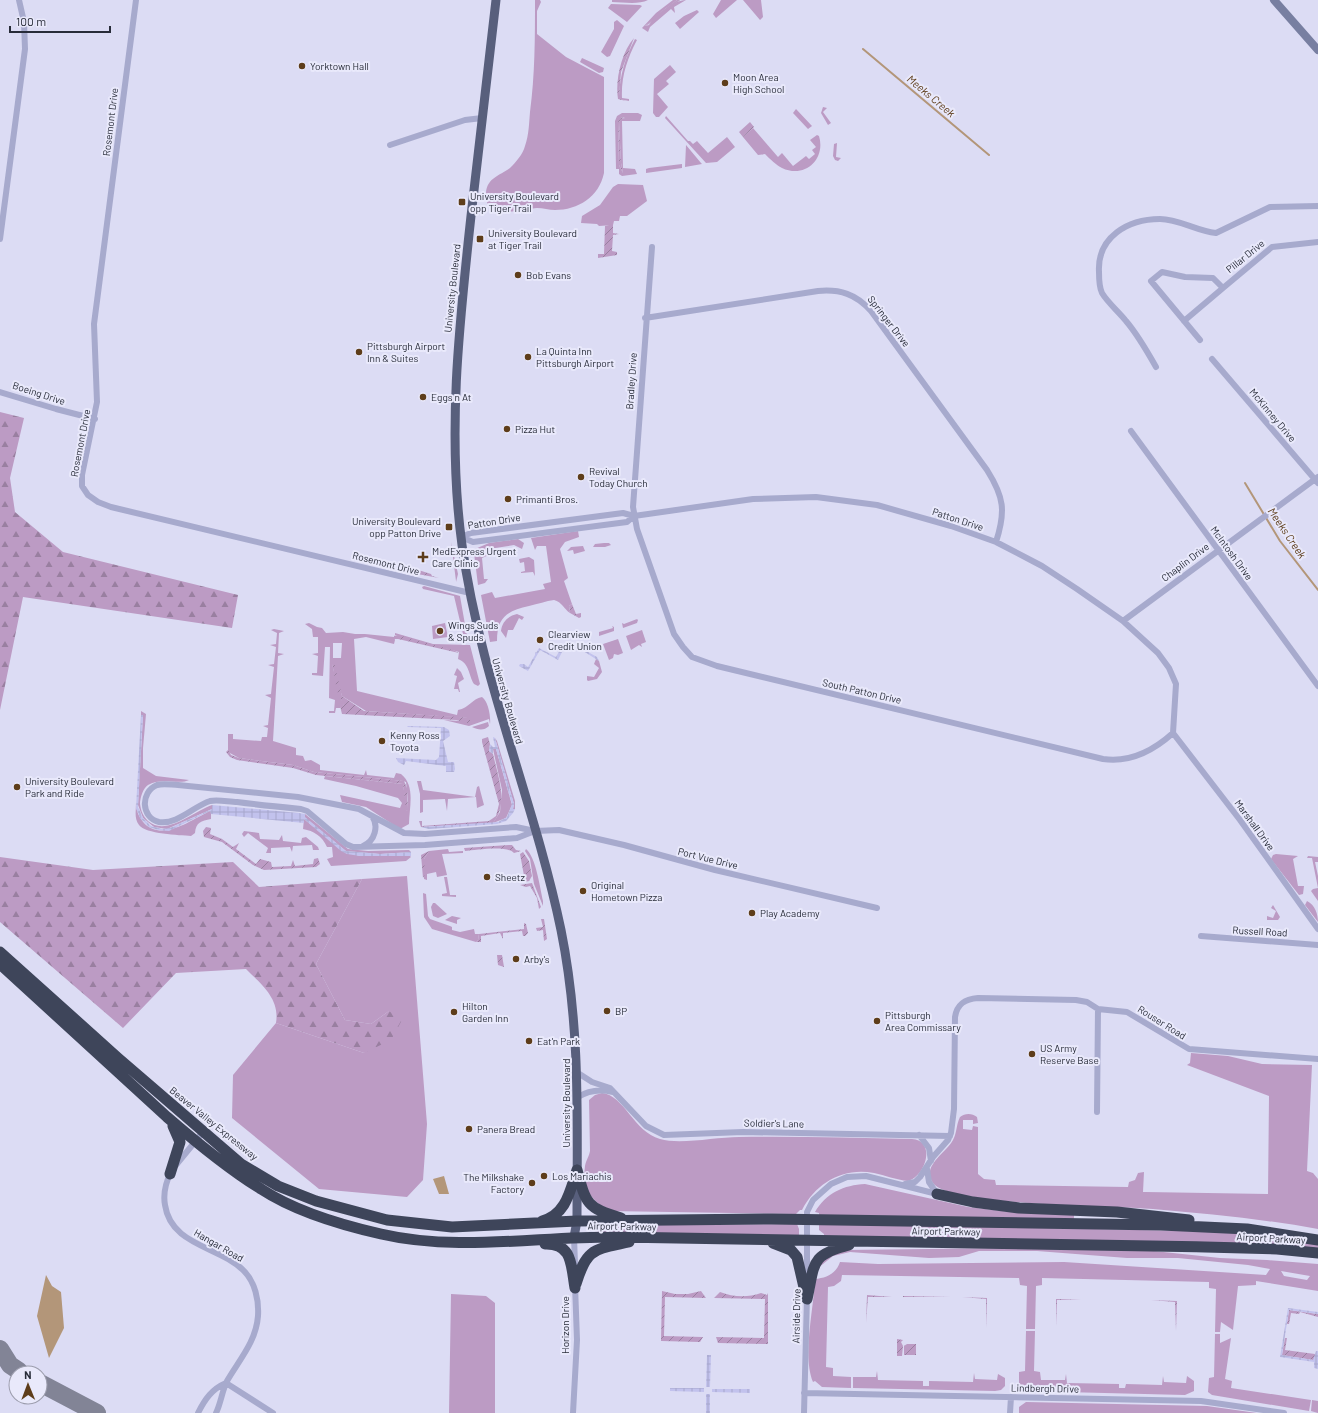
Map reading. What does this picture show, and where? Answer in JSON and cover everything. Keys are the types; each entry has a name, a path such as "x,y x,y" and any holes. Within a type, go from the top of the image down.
{"highway":[{"name":"Beaver Valley Expressway","path":"0,952 241,1164 278,1186 316,1201 368,1216 420,1225 464,1227 577,1221"},
{"path":"0,964 195,1142 263,1191 303,1210 336,1222 380,1234 411,1240 459,1242 574,1237"},
{"path":"167,1117 178,1134 180,1142 170,1174"},
{"path":"578,1170 585,1197 592,1206 604,1213 633,1222"},
{"path":"527,1224 549,1219 561,1209 578,1170"},
{"path":"937,1194 973,1202 1019,1208 1117,1212 1169,1217 1271,1232"},
{"name":"Airport Parkway","path":"577,1221 633,1222 807,1219 1190,1226 1271,1232 1318,1240"},
{"name":"Airport Parkway","path":"574,1237 1232,1248 1277,1249 1318,1253"},
{"path":"575,1288 587,1256 604,1248 647,1238"},
{"path":"504,1240 511,1246 555,1244 563,1248 569,1255 575,1288"},
{"path":"765,1240 791,1250 795,1254 807,1299"},
{"path":"807,1299 814,1265 822,1254 832,1249 864,1242"}],"main road":[{"name":"University Boulevard","path":"496,0 461,307 455,389 455,456 461,537 470,593 493,690 535,831 560,927 568,968 576,1032 578,1073 577,1221 574,1237"},
{"path":"1274,0 1318,50"}],"street":[{"path":"0,239 25,50 24,22 19,0"},
{"name":"Rosemont Drive","path":"136,0 94,324 98,394 95,419 82,481 85,491 98,502 470,593"},
{"path":"390,145 465,120 482,118"},
{"path":"1156,367 1140,338 1101,289 1098,268 1100,256 1106,243 1112,236 1133,223 1159,219 1176,221 1216,233 1270,207 1318,206"},
{"name":"Pillar Drive","path":"1200,340 1152,281 1162,272 1185,277 1213,278 1223,288 1272,247 1318,242"},
{"name":"Bradley Drive","path":"634,516 633,500 645,318 652,247"},
{"path":"1184,321 1223,288"},
{"name":"Springer Drive","path":"645,318 822,290 840,291 858,298 871,311 996,484 1003,511 996,542"},
{"name":"McKinney Drive","path":"1212,359 1317,480"},
{"name":"Boeing Drive","path":"0,392 95,419"},
{"name":"McIntosh Drive","path":"1131,431 1318,686"},
{"name":"Chaplin Drive","path":"1123,621 1317,480"},
{"name":"Patton Drive","path":"461,537 471,533 623,513 634,516 767,497 827,498 860,501 889,508 951,526 996,542 1042,566 1123,621 1158,653 1173,676 1177,689 1173,734"},
{"name":"Patton Drive","path":"461,537 473,542 480,542 626,522 634,516"},
{"name":"South Patton Drive","path":"634,516 674,634 687,653 702,662 1103,759 1133,758 1166,740 1173,734"},
{"name":"Marshall Drive","path":"1173,734 1240,820 1318,929"},
{"path":"165,784 298,797 359,809 370,813 385,824 404,833 425,834 516,827 535,831 517,838 425,845 353,847 346,844 307,811 301,809 214,800 172,820 162,822 149,816 146,810 145,800 152,788 165,784"},
{"path":"362,846 371,841 376,831 375,822 370,813"},
{"name":"Port Vue Drive","path":"535,831 550,829 565,831 715,870 877,908"},
{"name":"Russell Road","path":"1201,936 1318,945"},
{"path":"902,1184 915,1182 927,1169 931,1161 950,1136 954,1115 955,1017 957,1009 964,1001 978,998 1080,1000 1098,1009 1098,1112"},
{"name":"Rouser Road","path":"1098,1009 1127,1012 1189,1049 1318,1059"},
{"name":"Soldier's Lane","path":"578,1073 592,1082 610,1088 646,1126 664,1135 743,1132 950,1136"},
{"path":"578,1097 586,1092 602,1090 614,1092"},
{"name":"Hangar Road","path":"203,1132 170,1174 164,1202 168,1216 173,1226 185,1237 240,1267 252,1282 257,1295 258,1317 255,1330 246,1352 226,1383 216,1413"},
{"path":"919,1135 929,1148 931,1161"},
{"path":"927,1169 929,1182 937,1194"},
{"name":"Airside Drive","path":"804,1413 807,1299 807,1212 813,1200 822,1190 839,1180 847,1177 866,1176 937,1194"},
{"name":"Horizon Drive","path":"573,1413 577,1340 574,1237"},
{"path":"226,1383 273,1413"},
{"name":"Hangar Road","path":"198,1413 205,1399 215,1388 226,1383"},
{"name":"Lindbergh Drive","path":"804,1393 1205,1402 1284,1413"},
{"path":"1010,1413 1011,1397"}],"green space":[{"path":"535,0 540,0 541,2 537,11 537,34 566,57 604,77 604,173 597,189 592,195 579,205 572,208 555,210 537,208 510,212 496,211 491,209 487,204 487,188 491,181 510,168 517,161 524,149 529,129 534,70"},
{"path":"612,0 648,0 644,2 630,3 612,2"},
{"path":"673,0 677,0 671,5 676,2 686,0 674,7 675,13 671,9 650,27 648,32 642,28 656,13","holes":["655,18 649,25 645,26"]},
{"path":"677,0 680,0 645,27 655,16"},
{"path":"721,0 737,0 716,18 713,14"},
{"path":"743,0 761,0 763,17 760,20"},
{"path":"611,4 642,6 627,22 608,8"},
{"path":"697,10 699,12 680,29 675,23 684,16"},
{"path":"617,20 624,26 610,56 607,57 601,52 614,29 614,22"},
{"path":"634,38 621,72 619,98 626,101 618,99 618,76 622,59 629,44"},
{"path":"635,39 637,40 630,54 624,75 622,90 622,98 629,99 629,101 619,99 620,88 628,53"},
{"path":"582,58 604,68 603,72 599,73 580,62"},
{"path":"670,65 676,72 666,81 669,84 657,94 668,107 659,117 656,117 653,113 654,79"},
{"path":"823,107 827,108 823,112 831,123 828,125 821,113"},
{"path":"796,109 812,126 808,129 793,113"},
{"path":"622,113 638,113 642,115 640,121 622,121 623,168 635,169 637,174 622,176 619,174 619,169 616,169 615,121 617,116","holes":["622,117 625,118 621,119 619,122 621,163 623,173 619,165 618,122"]},
{"path":"666,116 688,141 693,144 697,141 708,153 727,137 735,147 717,162 706,163 665,118"},
{"path":"620,117 625,118 621,119 619,122 621,163 623,173 619,165 618,122"},
{"path":"750,122 754,127 743,137 739,132"},
{"path":"753,128 778,157 782,153 793,166 806,156 809,159 815,154 812,150 816,147 810,140 817,135 819,136 820,144 819,152 812,165 806,169 790,171 775,164 765,154 758,155 743,137"},
{"path":"837,143 836,157 841,158 838,161 835,160 833,156 834,144"},
{"path":"686,145 701,163 702,164 685,167"},
{"path":"682,164 682,168 646,173 646,169 649,168"},
{"path":"618,184 643,185 647,201 627,216 620,216 619,221 614,221 613,225 599,226 597,224 581,223 582,216 600,205 613,187"},
{"path":"613,225 613,233 619,234 613,235 612,251 617,252 617,255 598,258 598,254 604,254 605,226"},
{"path":"0,412 24,418 10,478 15,512 63,552 238,595 232,628 23,597 0,710"},
{"path":"578,531 579,537 565,542 560,549 568,578 564,581 572,604 569,606 570,613 559,602 554,600 515,610 505,616 501,621 497,633 497,641 490,642 481,595 492,592 495,598 545,589 543,584 551,582 546,546 537,546 535,550 531,538"},
{"path":"518,539 524,543 522,549 514,545 489,549 491,554 482,558 484,579 488,579 485,583 478,585 474,553 475,549 489,543"},
{"path":"451,542 458,574 456,582 456,581"},
{"path":"609,543 611,545 605,547 593,547 595,544"},
{"path":"583,546 585,551 574,554 573,550 567,551 571,547"},
{"path":"529,557 534,560 535,576 533,572 521,573 525,571 524,562 520,563 519,559"},
{"path":"409,567 439,578 412,573 409,571"},
{"path":"424,586 460,596 467,636 455,638 456,636 463,634 454,596 423,589 422,587"},
{"path":"572,604 576,614 581,613 581,617 579,618 570,613 569,606"},
{"path":"517,614 524,617 522,620 519,618 513,630 508,630 506,638 501,631 504,622 508,618"},
{"path":"637,619 637,623 623,628 622,623 624,624"},
{"path":"309,623 322,628 326,633 343,632 394,637 394,644 366,637 354,639 357,691 457,715 458,710 482,697 489,709 490,724 489,719 469,726 444,720 459,721 470,718 366,711 342,696 332,663 339,694 344,705 340,708 336,708 335,713 329,713 329,711 334,711 335,700 329,698 330,647 325,647 323,676 312,675 312,673 317,673 318,656 312,654 318,653 318,637 313,637 312,629 305,624","holes":["333,643 342,643 341,658 333,658"]},
{"name":"Wings Suds & Spuds","path":"445,623 448,637 433,639 432,626"},
{"path":"612,626 614,627 614,631 599,636 599,632 613,628"},
{"path":"274,629 284,631 279,633 278,653 284,654 278,656 273,741 296,748 296,755 303,756 305,761 311,760 320,765 320,770 364,775 366,770 367,775 394,778 396,773 401,774 406,779 410,791 411,798 409,824 400,829 366,807 342,802 340,795 400,808 402,803 398,798 324,779 325,776 403,784 407,811 408,800 406,782 314,772 293,765 239,758 228,752 228,734 233,734 233,739 261,741 262,737 267,737 268,728 263,726 268,725 271,698 265,695 271,694 274,667 268,665 274,664 276,647 270,645 276,644 277,633 271,630"},
{"path":"642,630 646,642 641,644 642,647 639,645 631,650 626,636"},
{"path":"395,633 433,644 470,645 480,684 478,686 474,684 467,666 458,659 459,652 395,635"},
{"path":"398,635 459,653 394,639 394,636"},
{"path":"618,639 623,653 618,655 614,654 613,658 609,660 603,644"},
{"path":"596,659 599,661 602,672 597,679 588,681 587,676 594,677 599,668 594,664"},
{"path":"334,662 342,696 364,711 470,718 470,721 468,723 456,720 342,714 340,706 344,705 340,702 342,701 337,688 332,663"},
{"path":"457,668 461,672 464,679 458,683 460,692 458,689 454,689 457,676 454,675"},
{"path":"141,711 146,714 143,768 156,776 189,780 180,782 164,781 146,786 142,793 140,804 145,817 148,821 155,825 163,826 171,825 212,805 212,809 167,829 154,827 143,818 138,805 143,715 141,715"},
{"path":"488,722 489,726 485,729 472,727"},
{"path":"488,737 490,744 489,751 493,754 501,790 500,807 498,815 493,823 421,827 419,821 422,821 422,826 489,821 496,816 499,804 482,742 482,739"},
{"path":"495,738 515,801 515,809 513,809 514,804"},
{"path":"493,749 496,749 512,805 506,818 493,823 500,812 502,790"},
{"path":"228,750 231,755 239,758 293,765 314,772 404,781 407,788 408,810 406,810 403,784 316,775 293,768 237,760 230,757 226,752"},
{"path":"417,781 421,781 423,790 475,797 477,787 479,786 484,805 477,808 476,797 448,799 447,811 445,799 423,800 423,812 420,813 420,794"},
{"path":"136,803 138,814 144,823 151,828 159,830 177,828 210,811 211,819 204,820 198,824 195,833 191,836 155,832 143,828 137,822"},
{"path":"305,814 348,849 368,851 409,850 411,852 380,854 346,851 304,817"},
{"path":"304,819 344,852 360,856 409,855 411,857 406,861 331,866 327,859 333,857 332,847 327,847 320,837 311,831 303,829"},
{"path":"206,827 211,828 210,834 222,839 233,847 239,843 236,849 256,864 260,859 271,862 272,867 291,866 293,860 295,866 313,864 314,859 318,858 320,864 316,867 264,870 253,865 222,842 204,837 203,831"},
{"path":"244,831 259,833 260,839 279,840 282,835 283,841 301,843 302,838 306,837 318,847 319,850 313,850 312,845 293,846 292,852 290,847 271,848 271,853 266,853 268,848 248,833 244,837 242,834"},
{"path":"512,845 516,850 521,851 514,853 505,849 483,849 465,851 464,848"},
{"path":"448,849 449,852 463,851 463,853 442,854 447,875 437,877 436,872 427,874 427,880 424,879 424,859 429,851"},
{"path":"526,849 535,866 543,906 534,884 530,859 525,851"},
{"path":"429,851 424,859 425,874 423,878 421,855"},
{"path":"523,852 529,861 532,876 529,881 520,883 525,881 520,854"},
{"path":"1273,855 1298,856 1293,859 1298,886 1304,886 1303,894 1299,895 1271,859"},
{"path":"1308,856 1318,857 1318,862 1315,862 1318,876 1318,888 1312,858 1307,858"},
{"path":"0,857 93,870 233,862 259,887 362,879 316,964 345,1020 371,1024 389,1011 402,1020 391,1040 364,1053 276,1023 277,1014 272,1000 264,987 246,969 176,973 123,1028 0,922"},
{"path":"407,876 427,1124 423,1180 407,1197 319,1189 232,1118 233,1075 276,1023 364,1053 389,1011 371,1024 345,1020 316,964 362,879"},
{"path":"444,877 447,877 450,895 456,895 456,897 442,896 442,894 447,893"},
{"path":"532,883 541,907 539,909 537,898 530,886 526,887 520,885"},
{"path":"1318,888 1318,901 1311,891"},
{"path":"423,893 426,894 428,916 430,919 450,926 452,927 452,930 460,932 474,929 475,934 479,934 478,940 476,942 432,929 424,917"},
{"path":"1307,901 1316,910 1318,922 1305,905"},
{"path":"433,903 435,903 447,914 438,918 433,916 431,907"},
{"path":"1273,905 1280,917 1278,920 1267,920 1267,916 1273,918 1276,911 1271,908"},
{"path":"452,916 461,918 457,920 457,924 445,920"},
{"path":"541,919 544,919 547,939 544,941 543,930 537,931 536,928 543,927"},
{"path":"524,923 526,924 528,933 525,936 523,936 522,931 503,933 503,939 500,933 481,936 481,942 476,942 479,934 524,929"},
{"path":"497,955 502,955 504,967 498,965"},
{"path":"1191,1053 1228,1056 1262,1064 1312,1065 1307,1171 1313,1173 1318,1179 1318,1229 1257,1220 1153,1209 1000,1201 945,1191 933,1183 930,1177 932,1165 953,1140 960,1117 968,1114 977,1117 978,1123 973,1124 973,1120 963,1120 963,1129 972,1130 973,1126 978,1127 978,1174 984,1179 995,1180 996,1185 1128,1187 1129,1182 1135,1180 1138,1173 1144,1172 1143,1192 1268,1194 1269,1096 1187,1065 1190,1063"},
{"path":"602,1093 610,1095 617,1100 636,1122 651,1135 668,1141 730,1137 912,1139 920,1141 924,1146 926,1159 919,1173 908,1181 863,1172 852,1172 841,1175 823,1185 808,1200 802,1210 796,1214 608,1211 592,1197 586,1187 584,1174 585,1164 590,1151 589,1100 595,1095"},
{"path":"865,1184 968,1207 1011,1212 1074,1215 1074,1219 819,1215 819,1213 815,1212 824,1200 836,1191 850,1186"},
{"path":"819,1223 1229,1232 1318,1244 1318,1249 824,1236 824,1234 819,1230"},
{"path":"797,1224 799,1236 599,1232 587,1227 588,1225"},
{"path":"1011,1248 1154,1251 1220,1258 1318,1264 1318,1291 1256,1281 1256,1285 1238,1286 1233,1330 1221,1322 1220,1332 1215,1332 1216,1289 1209,1288 1209,1282 1042,1278 1042,1285 1036,1286 1035,1329 1026,1329 1027,1286 1020,1285 1019,1278 842,1275 841,1281 834,1286 828,1287 826,1367 833,1368 833,1376 851,1377 851,1388 822,1387 815,1381 813,1382 809,1359 815,1279 830,1275 836,1270 840,1262 878,1264 1064,1262 1266,1275 1270,1269 1248,1265 1178,1258 1127,1258 1037,1251 979,1251 959,1257 929,1258 850,1252 833,1256 818,1268 823,1259 844,1250","holes":["1281,1271 1310,1276 1307,1280 1284,1276"]},
{"path":"662,1291 675,1294 688,1294 701,1291 706,1298 665,1297 664,1336 703,1337 700,1342 661,1341"},
{"path":"720,1292 740,1296 751,1296 761,1293 767,1295 768,1293 768,1344 718,1343 716,1337 764,1338 765,1299 714,1298"},
{"path":"451,1294 486,1296 495,1303 495,1413 449,1413"},
{"path":"867,1295 892,1297 868,1297 866,1323"},
{"path":"903,1296 951,1297 903,1297"},
{"path":"962,1297 987,1298 987,1328 986,1299"},
{"path":"1056,1299 1081,1299 1057,1300 1056,1326"},
{"path":"1151,1300 1177,1301 1176,1331 1175,1302"},
{"path":"1289,1310 1318,1314 1318,1317 1300,1312 1299,1314 1291,1313 1289,1324 1287,1324"},
{"path":"1026,1331 1035,1331 1034,1371 1040,1372 1041,1380 1065,1380 1066,1374 1067,1383 1119,1384 1119,1388 1125,1388 1126,1384 1162,1385 1163,1376 1164,1382 1186,1383 1187,1376 1194,1381 1194,1391 1185,1395 1024,1391 1019,1388 1019,1372 1025,1371"},
{"path":"1215,1334 1220,1334 1220,1343 1231,1338 1225,1379 1232,1381 1231,1388 1311,1400 1309,1411 1212,1395 1208,1392 1209,1378 1214,1377"},
{"path":"1285,1338 1287,1338 1285,1350 1315,1354 1315,1359 1313,1360 1282,1355"},
{"path":"897,1339 903,1340 901,1342 903,1346 902,1356 897,1356"},
{"path":"907,1344 916,1344 916,1355 904,1355 904,1346"},
{"path":"877,1371 878,1380 923,1381 923,1386 929,1386 929,1381 973,1382 974,1373 975,1379 997,1380 998,1374 1005,1378 1005,1386 1001,1390 995,1391 853,1388 853,1377 876,1377"},
{"path":"1312,1400 1318,1401 1318,1413 1311,1411"},
{"path":"1026,1402 1207,1406 1257,1413 1019,1413 1019,1407"}],"shaded area":[{"path":"570,642 597,657 599,661 572,644 569,651 564,648 558,660 540,650 528,671 519,666 520,664 524,664 528,667 535,655 535,652 536,653 539,648 556,657 562,646 567,648"},
{"path":"141,715 143,715 138,807 143,818 151,826 162,829 170,828 212,809 212,805 299,813 305,814 305,817 346,851 380,854 411,852 411,856 360,856 347,854 341,851 304,819 304,823 211,814 210,811 169,831 149,827 140,818 136,808"},
{"path":"407,727 444,727 449,730 450,736 443,741 448,762 454,762 454,772 446,772 446,766 406,761 404,765 398,762 396,758 436,760 439,757 441,728"},
{"path":"493,737 495,738 514,804 513,809 515,809 513,813 506,821 497,824 429,829 421,827 498,822 507,817 512,804 496,749 493,749 493,754 489,751 490,744 495,747"},
{"path":"444,1176 449,1194 439,1194 433,1179"},
{"path":"46,1275 52,1286 61,1292 64,1328 49,1358 37,1316"},
{"path":"1288,1308 1318,1312 1318,1314 1289,1310 1282,1355 1313,1360 1316,1351 1318,1351 1318,1369 1314,1368 1314,1362 1280,1357"},
{"path":"707,1355 711,1355 710,1387 706,1387"},
{"path":"670,1388 704,1388 704,1392 670,1391"},
{"path":"712,1389 750,1389 750,1393 712,1392"},
{"path":"706,1394 710,1394 710,1413 706,1413"}],"waterway":[{"name":"Meeks Creek","path":"863,49 989,155"},
{"name":"Meeks Creek","path":"1245,483 1280,541 1318,590"}],"taxiway":[{"path":"0,1349 10,1365"},
{"path":"48,1387 97,1413"}],"place":[{"name":"Yorktown Hall","path":"302,66"},
{"name":"Moon Area High School","path":"725,83"},
{"name":"University Boulevard opp Tiger Trail","path":"462,202"},
{"name":"University Boulevard at Tiger Trail","path":"480,239"},
{"name":"Bob Evans","path":"518,275"},
{"name":"Pittsburgh Airport Inn & Suites","path":"359,352"},
{"name":"La Quinta Inn Pittsburgh Airport","path":"528,357"},
{"name":"Eggs n At","path":"423,397"},
{"name":"Pizza Hut","path":"507,429"},
{"name":"Revival Today Church","path":"581,477"},
{"name":"Primanti Bros.","path":"508,499"},
{"name":"University Boulevard opp Patton Drive","path":"449,527"},
{"name":"MedExpress Urgent Care Clinic","path":"423,557"},
{"name":"Wings Suds & Spuds","path":"440,631"},
{"name":"Clearview Credit Union","path":"540,640"},
{"name":"Kenny Ross Toyota","path":"382,741"},
{"name":"University Boulevard Park and Ride","path":"17,787"},
{"name":"Sheetz","path":"487,877"},
{"name":"Original Hometown Pizza","path":"583,891"},
{"name":"Play Academy","path":"752,913"},
{"name":"Arby's","path":"516,959"},
{"name":"BP","path":"607,1011"},
{"name":"Hilton Garden Inn","path":"454,1012"},
{"name":"Pittsburgh Area Commissary","path":"877,1021"},
{"name":"Eat'n Park","path":"529,1041"},
{"name":"US Army Reserve Base","path":"1032,1054"},
{"name":"Panera Bread","path":"469,1129"},
{"name":"Los Mariachis","path":"544,1176"},
{"name":"The Milkshake Factory","path":"532,1183"}]}
